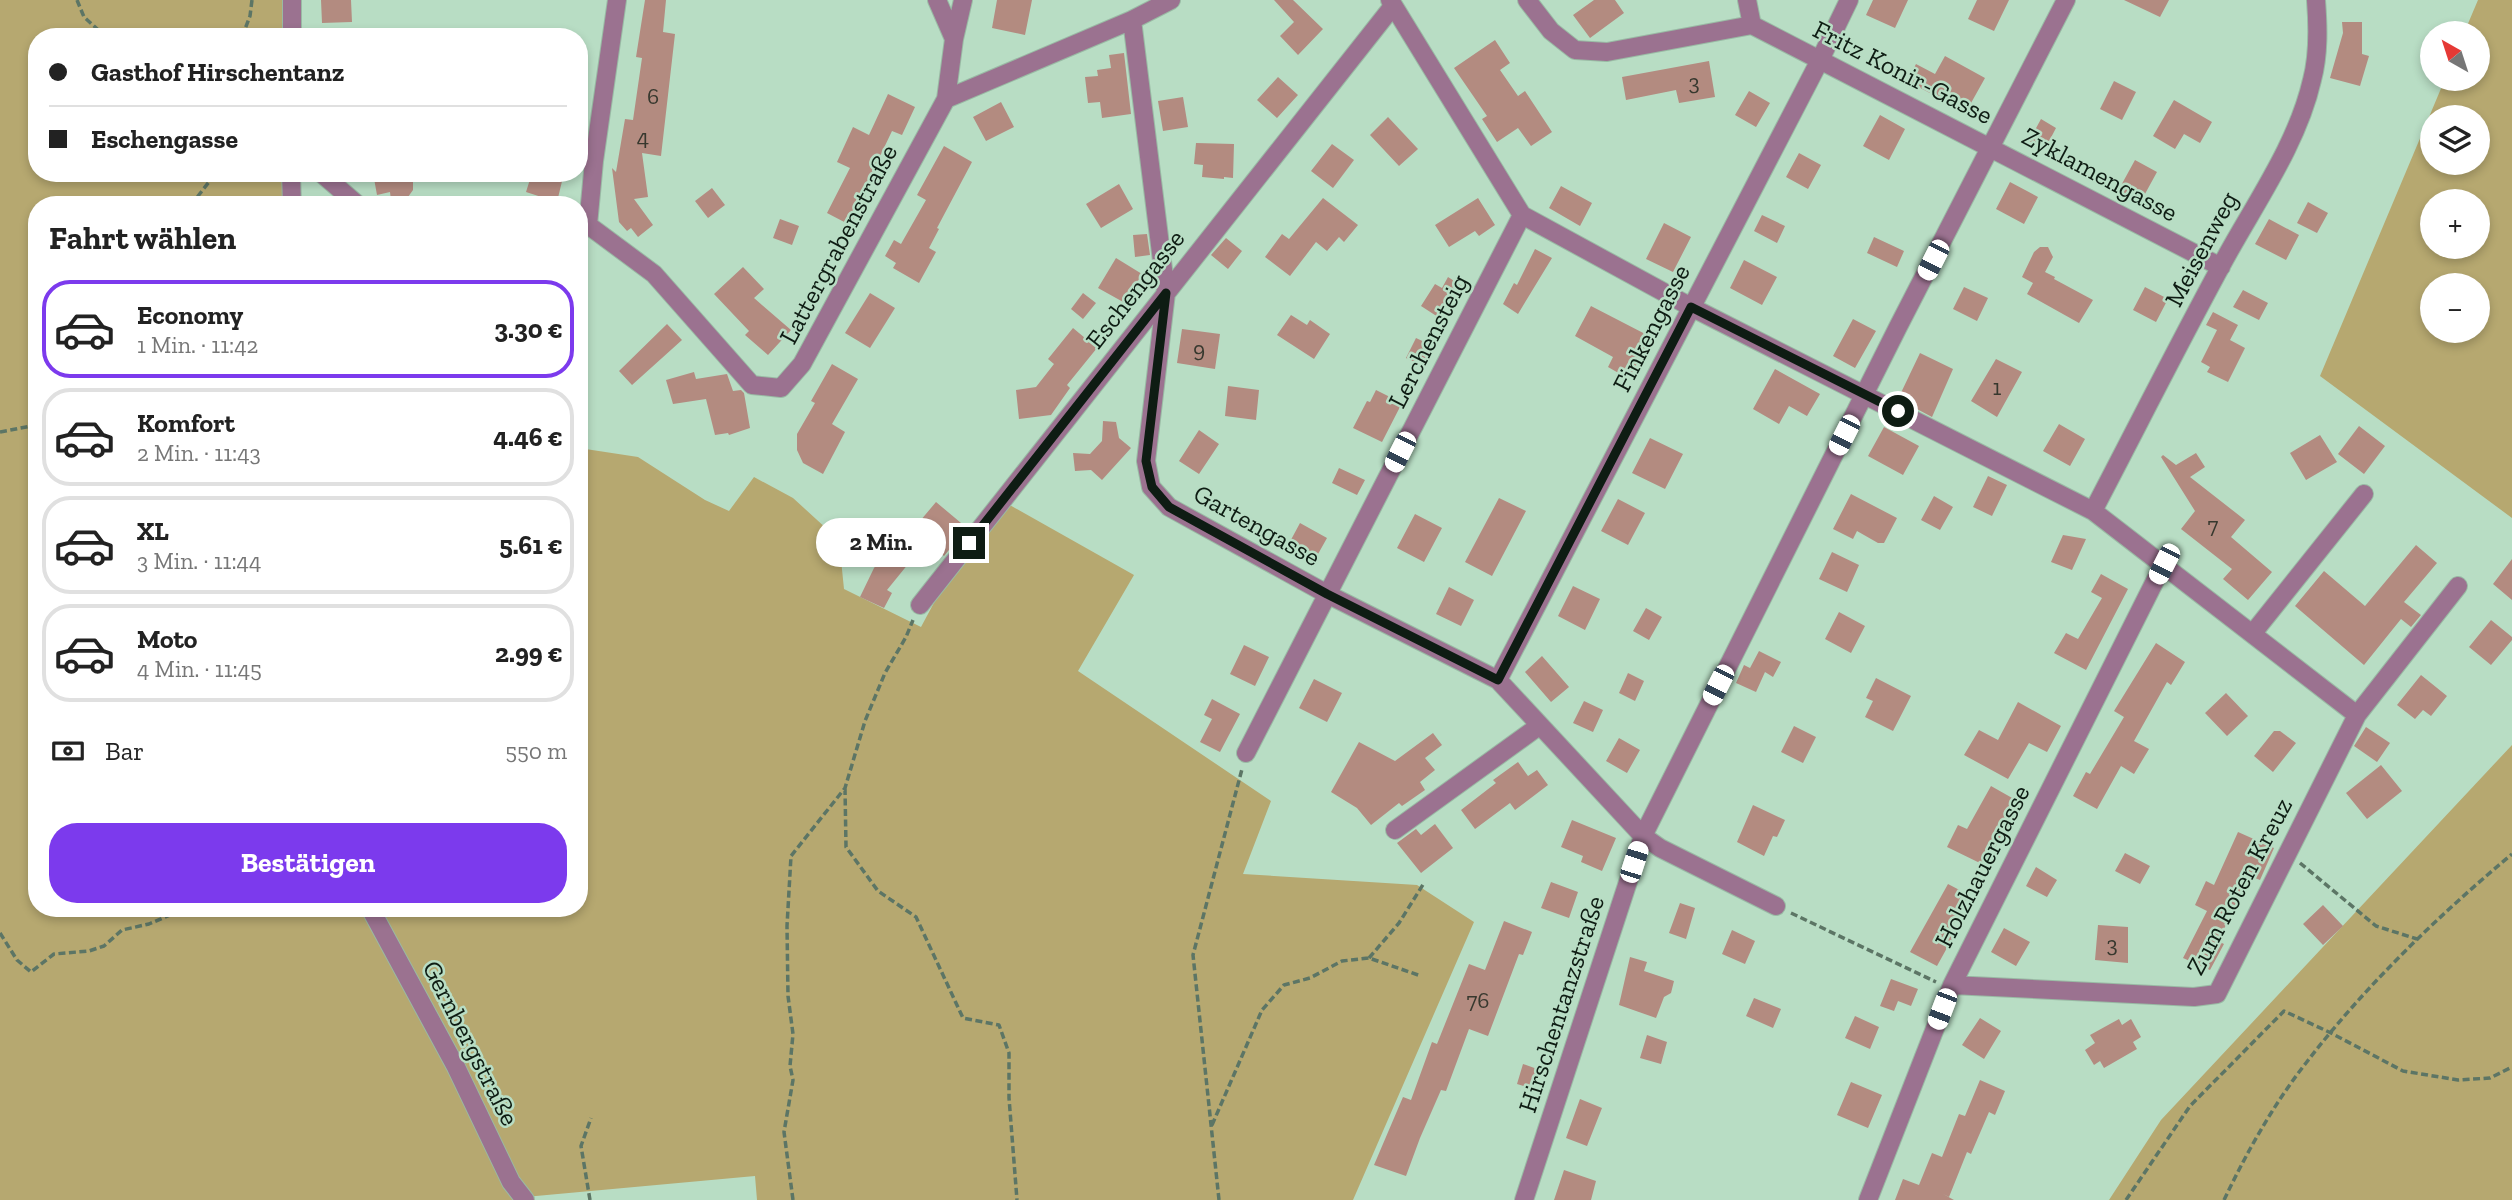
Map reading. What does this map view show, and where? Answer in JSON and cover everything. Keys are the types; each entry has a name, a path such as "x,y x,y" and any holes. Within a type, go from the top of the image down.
{"street":[{"path":"292,0 292,28"},
{"path":"588,201 617,0"},
{"path":"937,0 954,39"},
{"path":"946,99 954,39 963,0"},
{"path":"946,99 1132,20 1171,0"},
{"path":"1527,0 1551,31 1575,50 1606,52 1752,25 1747,0"},
{"name":"Finkengasse","path":"1498,680 1849,0"},
{"name":"Hirschentanzstraße","path":"1524,1200 1643,836 2066,0"},
{"name":"Meisenweg","path":"2093,511 2286,149 2306,100 2316,59 2316,0"},
{"path":"1391,3 1522,215 1691,307 2093,511 2357,715"},
{"name":"Eschengasse","path":"920,606 1391,3"},
{"name":"Gartengasse","path":"1132,20 1166,293 1146,461 1152,487 1169,507 1327,594 1498,680 1643,836"},
{"name":"Fritz Konir-Gasse","path":"1752,25 1992,147"},
{"name":"Lattergrabenstraße","path":"588,231 654,274 752,385 781,388 802,365 946,99"},
{"name":"Zyklamengasse","path":"1992,147 2221,267"},
{"path":"331,182 348,196"},
{"name":"Lerchensteig","path":"1246,753 1522,215"},
{"path":"2253,633 2364,494"},
{"name":"Holzhauergasse","path":"1868,1200 1952,985 2164,564"},
{"name":"Zum Roten Kreuz","path":"1952,985 2194,997 2217,994 2357,715 2458,586"},
{"path":"1395,830 1539,726"},
{"path":"1643,836 1660,848 1776,906"},
{"name":"Gernbergstraße","path":"375,917 450,1055 511,1182 525,1200"}],"path":[{"path":"77,0 84,17 96,28"},
{"path":"246,28 252,0"},
{"path":"198,196 209,182"},
{"path":"0,432 28,427"},
{"path":"920,606 885,673 865,721 845,788 846,846 878,891 916,917 963,1018 999,1025 1009,1053 1017,1200"},
{"path":"1219,1200 1193,955 1246,753"},
{"path":"793,1200 783,1132 793,1080 790,1066 793,1034 788,996 787,926 791,856 845,788"},
{"path":"2287,853 2376,926 2417,939"},
{"path":"2224,1200 2251,1146 2305,1064 2417,939 2512,854"},
{"path":"1369,958 1399,923 1424,883"},
{"path":"1776,906 1936,982 1952,985"},
{"path":"0,933 17,960 31,972 54,954 89,951 104,946 122,930 165,917"},
{"path":"1211,1127 1262,1010 1284,985 1310,978 1342,961 1369,958 1421,976"},
{"path":"2126,1200 2190,1106 2284,1011 2403,1072 2458,1080 2490,1078 2512,1067"},
{"path":"590,1200 581,1146 591,1118"}],"shaded area":[{"path":"0,0 289,0 290,28 28,28 28,182 295,182 296,196 28,196 28,917 588,917 588,449 638,457 705,500 729,511 754,477 793,498 839,540 844,589 921,627 943,586 1008,504 1134,575 1078,671 1271,801 1243,874 1417,885 1474,922 1353,1200 757,1200 755,1176 513,1200 0,1200"},
{"path":"2478,0 2512,0 2512,518 2320,376 2420,138 2420,175 2490,175 2490,105 2434,105 2440,91 2490,91 2490,21 2469,21"},
{"path":"2512,745 2512,1200 2109,1200 2161,1120"}],"building":[{"path":"321,0 351,0 352,22 322,23"},
{"path":"645,0 666,0 663,32 675,34 661,156 642,153 648,197 634,199 653,225 638,237 631,228 627,231 619,222 612,168 616,172 625,119 633,120 642,58 636,57"},
{"path":"997,0 1032,0 1025,35 992,28"},
{"path":"1274,0 1293,0 1323,29 1298,55 1280,36 1294,22"},
{"path":"1594,0 1615,0 1624,13 1590,38 1573,15"},
{"path":"1873,0 1908,0 1895,28 1866,15"},
{"path":"1977,0 2009,0 1994,31 1968,19"},
{"path":"2124,0 2169,0 2160,17"},
{"path":"2342,22 2362,22 2362,54 2369,56 2360,86 2330,78 2343,33"},
{"path":"1495,40 1510,63 1500,70 1518,96 1525,91 1552,132 1531,146 1518,128 1497,142 1482,119 1487,116 1454,68"},
{"path":"1124,53 1131,114 1102,118 1100,102 1088,103 1085,77 1098,76 1097,70 1111,68 1109,55"},
{"path":"1945,56 1985,78 1966,112 1907,81 1916,64 1935,74"},
{"path":"1709,61 1715,97 1679,103 1676,90 1626,100 1622,77"},
{"path":"1278,77 1298,95 1277,118 1257,100"},
{"path":"2114,81 2136,92 2122,120 2100,109"},
{"path":"1749,91 1770,103 1756,127 1735,115"},
{"path":"888,94 915,107 902,135 892,131 862,194 866,196 850,225 827,213 850,168 837,162 853,127 869,135"},
{"path":"1183,97 1188,127 1163,131 1158,101"},
{"path":"2174,100 2212,122 2200,143 2184,134 2175,149 2153,136"},
{"path":"1001,102 1014,127 986,141 973,117"},
{"path":"1880,115 1905,129 1889,160 1863,146"},
{"path":"1388,117 1418,149 1399,166 1370,135"},
{"path":"2041,119 2056,128 2045,149 2029,141"},
{"path":"1196,143 1234,144 1233,178 1202,177 1203,165 1194,164"},
{"path":"1332,144 1354,160 1333,188 1311,171"},
{"path":"944,146 972,162 937,228 939,229 929,248 936,252 919,283 893,268 896,263 885,256 894,240 901,244 926,200 917,195"},
{"path":"1799,153 1821,165 1808,189 1786,177"},
{"path":"2135,160 2157,172 2140,203 2118,191"},
{"path":"375,182 413,182 413,190 409,196 390,196 390,192 377,195"},
{"path":"529,182 562,182 558,196 538,196 526,192"},
{"path":"2010,182 2038,197 2024,224 1996,209"},
{"path":"1119,184 1133,209 1101,228 1086,204"},
{"path":"1561,186 1592,203 1580,226 1549,208"},
{"path":"712,188 725,205 708,218 695,201"},
{"path":"1323,198 1358,225 1344,242 1339,237 1327,251 1316,242 1290,276 1265,257 1282,234 1289,239"},
{"path":"1478,198 1495,225 1479,236 1475,231 1449,247 1435,225"},
{"path":"2308,202 2328,213 2317,233 2297,223"},
{"path":"1762,215 1785,226 1777,243 1754,231"},
{"path":"780,219 799,226 792,245 773,238"},
{"path":"2269,219 2299,235 2286,260 2255,244"},
{"path":"1664,223 1691,237 1673,272 1646,259"},
{"path":"1147,234 1150,255 1135,257 1133,235"},
{"path":"1874,237 1904,251 1897,267 1867,253"},
{"path":"1226,238 1242,251 1228,269 1211,255"},
{"path":"2040,247 2048,247 2053,257 2045,272 2093,300 2079,323 2027,294 2033,283 2022,277 2034,252"},
{"path":"1535,249 1552,258 1518,314 1503,304 1514,283 1517,285"},
{"path":"1116,258 1142,274 1125,303 1098,288"},
{"path":"1744,260 1777,277 1762,305 1730,288"},
{"path":"743,267 764,289 754,298 791,330 768,355 745,335 749,331 714,294"},
{"path":"1448,277 1465,288 1453,307 1447,303 1438,317 1421,306 1435,284 1442,288"},
{"path":"1964,287 1988,298 1977,321 1953,309"},
{"path":"2145,287 2168,299 2156,322 2133,310"},
{"path":"2243,290 2268,303 2259,320 2233,307"},
{"path":"870,293 895,308 870,348 845,333"},
{"path":"1083,293 1096,303 1083,319 1071,309"},
{"path":"1591,306 1651,337 1629,379 1608,367 1613,357 1575,336"},
{"path":"2213,312 2238,325 2230,340 2245,348 2228,382 2207,372 2210,367 2201,362 2217,330 2206,325"},
{"path":"1291,315 1307,325 1310,320 1330,334 1314,359 1277,335"},
{"path":"1853,319 1876,331 1855,368 1833,356"},
{"path":"667,324 682,340 632,385 619,371"},
{"path":"1073,328 1097,348 1067,385 1070,388 1051,415 1019,419 1016,390 1036,387 1054,364 1048,359"},
{"path":"1182,329 1220,334 1215,369 1177,363"},
{"path":"1416,338 1435,347 1425,367 1406,358"},
{"path":"1920,353 1953,369 1932,417 1898,399"},
{"path":"1996,359 2022,372 1997,417 1971,401"},
{"path":"832,364 858,379 832,424 845,432 823,474 803,463 797,450 797,434 815,403 811,401"},
{"path":"1775,369 1820,394 1807,416 1789,406 1779,424 1753,409"},
{"path":"694,372 696,379 727,374 733,391 741,390 744,393 750,428 729,435 715,435 706,399 673,404 666,380"},
{"path":"1228,386 1259,390 1256,420 1225,416"},
{"path":"1376,390 1402,403 1382,442 1353,428"},
{"path":"1103,421 1116,422 1119,438 1131,448 1102,480 1091,470 1075,471 1073,453 1090,454 1102,441"},
{"path":"2059,424 2085,439 2070,466 2043,451"},
{"path":"2359,426 2385,446 2364,474 2338,454"},
{"path":"1884,427 1919,446 1903,475 1868,456"},
{"path":"1199,430 1219,444 1199,474 1179,461"},
{"path":"2320,435 2337,462 2306,480 2290,453"},
{"path":"1650,438 1683,454 1665,489 1632,473"},
{"path":"2196,453 2205,467 2190,477 2245,520 2231,537 2272,572 2248,600 2223,579 2232,569 2181,529 2195,511 2161,457 2163,455 2176,465"},
{"path":"1339,468 1365,480 1357,495 1332,483"},
{"path":"1988,476 2007,485 1992,516 1973,507"},
{"path":"1851,494 1897,518 1884,543 1878,543 1857,531 1853,539 1833,529"},
{"path":"1934,496 1953,507 1940,530 1921,520"},
{"path":"1499,498 1526,511 1492,576 1465,562"},
{"path":"1618,499 1645,513 1628,545 1601,531"},
{"path":"936,502 967,528 944,556 926,542 887,590 892,593 884,608 860,597 874,568 894,543 899,546"},
{"path":"1415,514 1442,528 1424,562 1397,548"},
{"path":"1300,523 1327,538 1313,563 1286,549"},
{"path":"2063,535 2086,539 2072,570 2051,562"},
{"path":"2416,545 2437,563 2404,602 2421,615 2411,627 2401,619 2364,665 2295,606 2324,571 2365,606"},
{"path":"1832,552 1859,565 1847,592 1819,579"},
{"path":"2512,559 2512,600 2493,584"},
{"path":"2101,574 2128,589 2086,670 2054,653 2066,633 2078,639 2102,598 2091,592"},
{"path":"1573,586 1600,599 1585,630 1558,616"},
{"path":"1449,587 1474,600 1461,626 1436,614"},
{"path":"1646,608 1662,617 1649,640 1633,631"},
{"path":"1839,612 1865,626 1851,653 1825,639"},
{"path":"2491,620 2512,637 2512,640 2491,665 2469,647"},
{"path":"2156,643 2185,662 2171,685 2167,682 2134,741 2149,749 2134,774 2121,766 2097,809 2073,796 2086,772 2090,774 2124,717 2114,711"},
{"path":"1244,645 1269,657 1255,686 1230,674"},
{"path":"1759,651 1781,662 1773,677 1765,672 1756,692 1736,683 1744,665 1750,668"},
{"path":"1542,656 1569,687 1551,702 1525,672"},
{"path":"1628,673 1644,681 1635,701 1619,693"},
{"path":"2421,675 2447,696 2431,716 2423,710 2415,719 2397,705"},
{"path":"1876,678 1911,696 1893,731 1865,717 1873,701 1866,698"},
{"path":"1314,679 1342,693 1327,722 1299,708"},
{"path":"2226,693 2248,716 2227,736 2205,713"},
{"path":"1212,699 1240,714 1220,752 1200,742 1212,719 1204,715"},
{"path":"1584,701 1603,710 1593,732 1573,723"},
{"path":"2018,702 2061,726 2047,752 2029,743 2008,779 1964,755 1979,730 1998,740"},
{"path":"1794,726 1816,737 1803,763 1781,752"},
{"path":"2366,727 2390,743 2377,762 2354,746"},
{"path":"2274,731 2280,731 2296,743 2273,772 2254,756"},
{"path":"1433,733 1442,745 1425,758 1435,770 1420,782 1425,790 1402,806 1399,803 1371,825 1357,808 1331,792 1359,742 1395,761"},
{"path":"1619,738 1640,750 1627,773 1606,761"},
{"path":"1518,762 1528,776 1537,770 1548,785 1515,810 1510,803 1475,829 1461,810 1496,783 1493,780"},
{"path":"2381,765 2402,791 2367,819 2346,793"},
{"path":"1991,786 2021,803 1986,866 1947,847 1958,825 1967,829"},
{"path":"1753,805 1785,820 1777,837 1773,836 1764,856 1737,842"},
{"path":"1572,820 1616,838 1602,871 1581,862 1583,856 1561,847"},
{"path":"1435,824 1453,848 1421,873 1397,843 1416,829 1421,835"},
{"path":"2238,832 2274,848 2260,880 2250,876 2218,941 2224,944 2210,970 2183,958 2207,911 2195,905 2206,881 2214,885"},
{"path":"2125,853 2150,866 2140,884 2115,871"},
{"path":"2036,867 2057,880 2047,897 2026,886"},
{"path":"1551,882 1578,892 1569,918 1541,908"},
{"path":"1948,884 1969,895 1948,935 1953,937 1937,966 1910,952"},
{"path":"1680,903 1695,908 1686,939 1669,933"},
{"path":"2323,905 2343,926 2323,945 2303,924"},
{"path":"1504,921 1532,932 1523,955 1519,954 1488,1036 1469,1029 1446,1091 1441,1090 1406,1176 1374,1165 1403,1097 1411,1100 1432,1042 1437,1044 1469,964 1485,970"},
{"path":"2098,925 2128,927 2128,963 2095,960"},
{"path":"2004,928 2030,942 2016,966 1991,952"},
{"path":"1732,930 1755,941 1745,964 1722,954"},
{"path":"1630,957 1647,962 1644,971 1674,981 1671,993 1664,997 1656,1018 1619,1005"},
{"path":"1891,979 1918,989 1911,1006 1898,1001 1894,1011 1880,1006"},
{"path":"1754,998 1781,1009 1773,1028 1746,1016"},
{"path":"1855,1016 1879,1027 1870,1049 1845,1038"},
{"path":"1980,1018 2001,1031 1984,1059 1962,1045"},
{"path":"2119,1019 2122,1025 2131,1019 2141,1037 2133,1042 2137,1049 2104,1068 2100,1061 2094,1065 2085,1050 2095,1043 2090,1035"},
{"path":"1647,1035 1667,1042 1661,1064 1640,1058"},
{"path":"1523,1064 1540,1070 1533,1089 1517,1084"},
{"path":"1980,1080 2005,1091 1995,1115 1989,1112 1971,1154 1967,1152 1949,1197 1943,1194 1954,1200 1895,1200 1903,1179 1919,1185 1932,1153 1942,1157 1959,1114 1965,1116"},
{"path":"1851,1082 1882,1095 1868,1128 1837,1115"},
{"path":"1580,1099 1602,1108 1587,1146 1566,1138"},
{"path":"1564,1170 1596,1181 1591,1200 1554,1200"}],"route":[{"path":"969,543 1166,293 1146,461 1152,487 1169,507 1327,594 1498,680 1691,307 1898,411"}]}
